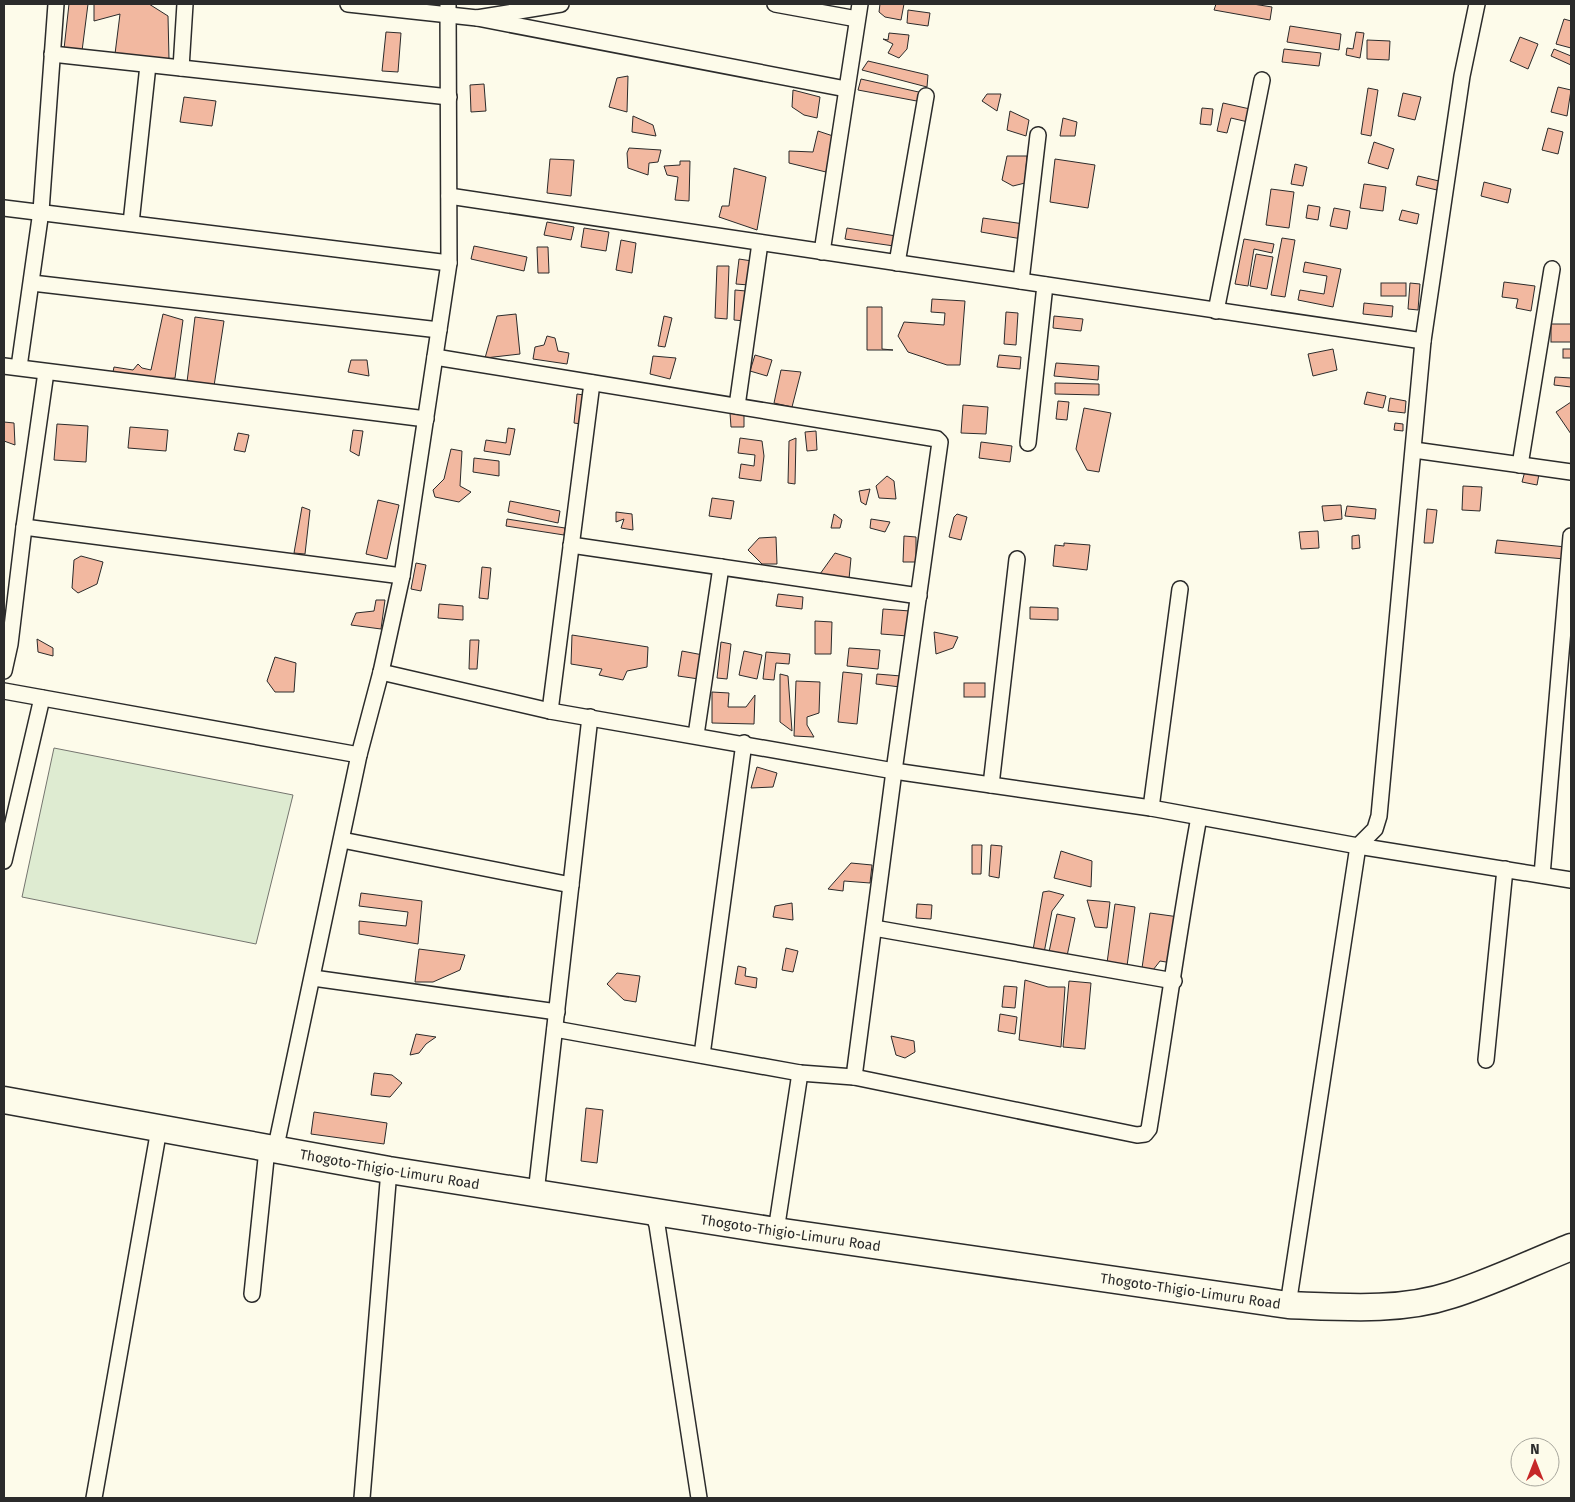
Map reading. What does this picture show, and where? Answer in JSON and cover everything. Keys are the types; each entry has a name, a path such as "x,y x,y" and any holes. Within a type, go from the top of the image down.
{"highway":[{"name":"Thogoto-Thigio-Limuru Road","path":"4,1100 389,1170 776,1231 1288,1305 1346,1307 1400,1305 1450,1296 1571,1247"}],"street":[{"path":"20,367 41,212 56,4"},
{"path":"181,68 185,4"},
{"path":"348,4 449,9 477,18 846,89"},
{"path":"477,18 561,4"},
{"path":"776,4 859,11 822,252"},
{"path":"1288,1305 1358,846 1375,829 1379,816 1423,341 1462,76 1477,4"},
{"path":"252,1294 271,1150 313,978 359,755 381,672 402,576 449,263 449,9"},
{"path":"52,54 449,97"},
{"path":"131,223 148,65"},
{"path":"1216,311 1262,80"},
{"path":"897,263 926,96"},
{"path":"1021,281 1038,135"},
{"path":"449,196 1423,341"},
{"path":"4,208 449,263"},
{"path":"737,406 760,242"},
{"path":"1520,465 1552,269"},
{"path":"32,284 439,330"},
{"path":"1028,444 1045,285"},
{"path":"435,357 937,439 940,442 894,770 854,1077"},
{"path":"4,366 426,419"},
{"path":"4,671 10,644 46,372"},
{"path":"550,711 592,383"},
{"path":"1414,450 1571,472"},
{"path":"24,527 402,576"},
{"path":"1542,875 1564,713 1571,536"},
{"path":"571,545 919,596"},
{"path":"991,785 1017,559"},
{"path":"696,735 721,567"},
{"path":"1151,808 1180,589"},
{"path":"381,672 550,711 894,770 1151,808 1358,846 1571,880"},
{"path":"4,691 359,755"},
{"path":"4,861 42,698"},
{"path":"536,1192 590,717"},
{"path":"702,1055 744,743"},
{"path":"555,1029 800,1073 854,1077 1137,1135 1145,1134 1149,1129 1199,817"},
{"path":"342,840 571,885"},
{"path":"1486,1060 1505,869"},
{"path":"874,928 1174,981"},
{"path":"313,978 557,1012"},
{"path":"776,1231 800,1073"},
{"path":"94,1498 119,1366 159,1129"},
{"path":"362,1498 389,1170"},
{"path":"652,1211 656,1225 699,1498"}],"green space":[{"path":"54,748 293,795 256,944 22,897"}],"building":[{"path":"69,4 88,4 82,51 64,49"},
{"path":"94,4 149,4 168,16 169,59 115,54 120,14 94,21"},
{"path":"880,4 904,4 901,20 885,17 879,12"},
{"path":"1216,4 1253,4 1272,7 1270,20 1214,10"},
{"path":"908,10 930,13 928,26 907,23"},
{"path":"1564,19 1571,21 1571,48 1556,44"},
{"path":"1290,26 1341,34 1339,50 1287,42"},
{"path":"386,32 401,33 398,72 382,71"},
{"path":"1356,32 1364,33 1360,58 1346,55 1347,48 1353,49"},
{"path":"889,33 909,35 907,49 899,58 888,53 893,44 883,39 888,40"},
{"path":"1520,37 1538,44 1528,69 1510,61"},
{"path":"1367,40 1390,41 1389,60 1367,59"},
{"path":"1284,49 1321,53 1319,66 1282,62"},
{"path":"1554,49 1571,56 1571,65 1551,56"},
{"path":"868,61 928,75 927,87 862,70"},
{"path":"628,76 627,112 609,107 617,78"},
{"path":"861,79 923,93 922,102 858,90"},
{"path":"484,84 486,111 471,112 470,85"},
{"path":"1558,87 1571,90 1567,116 1551,112"},
{"path":"1368,88 1378,90 1371,136 1361,134"},
{"path":"793,90 820,97 817,118 804,115 792,107"},
{"path":"1403,93 1421,97 1415,120 1398,116"},
{"path":"987,94 1001,94 997,111 982,101"},
{"path":"184,97 216,101 212,126 180,122"},
{"path":"1223,103 1250,109 1248,122 1231,118 1227,133 1217,131"},
{"path":"1202,108 1213,109 1211,125 1200,124"},
{"path":"1010,111 1029,120 1026,136 1007,130"},
{"path":"633,116 653,125 656,136 632,132"},
{"path":"1063,118 1077,122 1075,136 1060,136"},
{"path":"1548,128 1563,132 1558,154 1542,150"},
{"path":"818,131 833,136 826,172 789,163 789,151 813,152"},
{"path":"1374,142 1394,149 1388,169 1368,163"},
{"path":"629,148 661,150 658,162 649,163 648,175 628,168 627,153"},
{"path":"1007,156 1027,156 1025,183 1013,186 1002,180"},
{"path":"550,159 574,160 571,196 547,193"},
{"path":"1055,159 1095,165 1088,208 1050,202"},
{"path":"680,161 690,161 689,201 675,200 678,177 667,175 664,166 680,165"},
{"path":"1295,164 1307,167 1303,186 1291,184"},
{"path":"734,168 766,177 757,230 719,217 722,206 729,206"},
{"path":"1418,176 1439,181 1437,190 1416,185"},
{"path":"1484,182 1511,189 1508,203 1481,196"},
{"path":"1364,184 1386,187 1383,211 1360,208"},
{"path":"1271,189 1294,192 1289,228 1266,225"},
{"path":"1308,205 1320,207 1318,220 1306,218"},
{"path":"1334,208 1350,211 1347,229 1330,226"},
{"path":"1402,210 1419,214 1417,224 1399,220"},
{"path":"983,218 1024,224 1022,239 981,232"},
{"path":"547,222 574,227 571,240 544,235"},
{"path":"584,228 609,232 606,251 581,247"},
{"path":"847,228 896,236 894,246 845,239"},
{"path":"1282,238 1295,240 1285,297 1271,295"},
{"path":"1244,239 1274,244 1272,253 1254,249 1248,286 1235,284"},
{"path":"621,240 636,243 632,273 616,270"},
{"path":"474,246 527,257 524,271 471,259"},
{"path":"537,247 548,247 549,273 538,273"},
{"path":"1256,254 1273,257 1267,289 1250,286"},
{"path":"739,259 752,261 749,285 736,284"},
{"path":"1305,262 1341,269 1333,307 1298,300 1300,290 1324,294 1327,276 1303,272"},
{"path":"717,266 729,266 727,319 715,318"},
{"path":"1504,282 1535,286 1531,311 1516,308 1518,299 1502,297"},
{"path":"1381,283 1406,283 1406,296 1381,296"},
{"path":"1410,283 1420,284 1418,310 1408,309"},
{"path":"735,290 746,291 745,321 734,320"},
{"path":"932,299 965,301 960,365 947,365 908,352 898,336 904,322 944,325 945,313 931,312"},
{"path":"1364,303 1393,306 1392,317 1363,314"},
{"path":"867,307 882,307 882,349 893,350 867,350"},
{"path":"1006,312 1018,313 1016,345 1004,344"},
{"path":"163,314 183,320 175,378 155,379 113,372 114,367 133,370 138,364 142,368 151,370"},
{"path":"516,314 520,354 485,358 497,316"},
{"path":"664,316 672,318 665,347 658,346"},
{"path":"1054,316 1083,319 1081,331 1053,328"},
{"path":"195,317 224,321 214,386 187,382"},
{"path":"1551,324 1571,324 1571,342 1551,342"},
{"path":"547,336 555,338 558,351 569,353 567,364 533,359 535,347 544,345"},
{"path":"1333,349 1337,370 1313,376 1308,354"},
{"path":"1563,349 1571,349 1571,358 1563,358"},
{"path":"755,355 772,360 767,376 750,371"},
{"path":"999,355 1021,357 1020,369 997,367"},
{"path":"653,356 676,358 670,379 650,374"},
{"path":"351,360 367,360 369,376 348,372"},
{"path":"1056,363 1099,366 1098,380 1054,376"},
{"path":"781,370 801,372 792,407 774,403"},
{"path":"1555,377 1571,378 1571,387 1554,385"},
{"path":"1055,383 1099,384 1099,395 1055,394"},
{"path":"1367,392 1386,396 1383,408 1364,404"},
{"path":"577,394 584,395 581,424 574,423"},
{"path":"1390,398 1406,401 1405,413 1388,411"},
{"path":"1058,401 1069,402 1067,420 1056,419"},
{"path":"1571,402 1571,434 1556,412"},
{"path":"963,405 988,407 986,434 961,433"},
{"path":"1084,408 1111,413 1099,472 1087,470 1076,449"},
{"path":"730,413 744,413 744,427 731,427"},
{"path":"4,422 14,423 15,445 4,441"},
{"path":"1395,423 1403,424 1403,431 1394,430"},
{"path":"57,424 88,426 86,462 54,460"},
{"path":"130,427 168,430 166,451 128,448"},
{"path":"508,428 515,429 510,455 484,451 486,440 506,443"},
{"path":"353,430 363,431 359,456 350,451"},
{"path":"816,431 817,450 807,451 805,432"},
{"path":"238,433 249,435 245,452 234,450"},
{"path":"740,438 762,441 764,456 761,481 739,478 741,464 754,466 755,455 738,453"},
{"path":"796,438 795,484 788,483 789,441"},
{"path":"981,442 1012,446 1010,462 979,458"},
{"path":"451,449 462,451 460,486 471,492 459,502 435,497 433,490 444,479"},
{"path":"474,458 499,461 499,476 473,472"},
{"path":"1525,471 1539,474 1537,485 1522,482"},
{"path":"887,476 894,481 896,499 879,498 876,486"},
{"path":"1463,486 1482,487 1480,511 1462,510"},
{"path":"870,489 866,505 861,502 859,491"},
{"path":"712,498 734,501 731,519 709,516"},
{"path":"378,500 399,505 387,559 366,554"},
{"path":"510,501 560,511 558,523 508,512"},
{"path":"1341,505 1342,519 1324,521 1322,506"},
{"path":"1347,506 1376,509 1375,519 1345,516"},
{"path":"302,507 310,510 305,554 294,553"},
{"path":"1427,509 1437,510 1433,543 1424,543"},
{"path":"616,512 632,514 633,530 621,528 624,519 616,522"},
{"path":"834,514 842,520 840,528 831,528"},
{"path":"957,514 967,517 961,540 949,537 954,517"},
{"path":"507,519 565,528 564,535 506,526"},
{"path":"871,519 890,522 885,532 870,528"},
{"path":"1318,531 1319,548 1301,549 1299,532"},
{"path":"1359,535 1360,548 1352,549 1352,536"},
{"path":"904,536 916,537 916,562 903,562"},
{"path":"776,537 777,564 762,564 748,550 759,538"},
{"path":"1497,540 1566,547 1565,559 1495,553"},
{"path":"1064,543 1090,545 1087,570 1053,566 1055,545 1064,546"},
{"path":"835,553 851,558 849,579 820,574"},
{"path":"81,556 103,562 97,584 78,593 72,588 74,560"},
{"path":"416,563 426,565 421,591 411,589"},
{"path":"482,567 491,568 488,599 479,598"},
{"path":"778,594 803,597 802,609 776,606"},
{"path":"376,600 385,600 381,629 351,625 356,613 374,611"},
{"path":"439,604 463,606 463,620 438,618"},
{"path":"1030,607 1058,608 1058,620 1030,619"},
{"path":"883,609 910,611 908,636 881,634"},
{"path":"815,621 832,622 831,654 815,654"},
{"path":"934,632 958,637 953,648 936,654"},
{"path":"572,635 648,647 647,667 627,671 623,680 599,675 602,669 571,664"},
{"path":"37,639 53,648 53,656 38,652"},
{"path":"470,640 479,640 477,669 469,669"},
{"path":"721,642 731,644 727,679 717,678"},
{"path":"849,648 880,650 878,669 847,666"},
{"path":"682,651 703,655 699,679 678,676"},
{"path":"744,651 762,655 757,679 739,675"},
{"path":"766,652 790,654 789,664 776,663 774,680 763,679"},
{"path":"275,657 296,663 294,692 275,692 267,681"},
{"path":"843,672 862,674 857,724 838,722"},
{"path":"780,674 788,676 792,731 780,722"},
{"path":"877,674 901,676 900,687 876,684"},
{"path":"796,681 820,682 819,713 807,717 807,725 814,737 794,736"},
{"path":"964,683 985,683 985,697 964,697"},
{"path":"712,692 729,693 728,707 746,707 755,695 754,724 712,723"},
{"path":"757,767 777,773 773,787 751,788"},
{"path":"972,845 982,845 981,874 972,874"},
{"path":"991,845 1002,846 999,878 989,876"},
{"path":"1061,851 1092,861 1091,887 1054,878"},
{"path":"851,863 872,865 870,883 844,881 843,891 828,889"},
{"path":"1049,891 1064,895 1052,911 1044,953 1033,950 1043,892"},
{"path":"361,893 422,901 418,944 359,934 359,921 406,926 408,912 359,906"},
{"path":"1087,900 1110,902 1107,928 1095,927"},
{"path":"792,903 793,920 773,917 775,906"},
{"path":"917,904 932,905 931,919 916,918"},
{"path":"1115,904 1135,907 1127,966 1107,963"},
{"path":"1150,913 1179,917 1172,963 1160,961 1153,970 1142,968"},
{"path":"1057,914 1075,918 1067,956 1049,952"},
{"path":"786,948 798,951 793,972 782,970"},
{"path":"419,949 465,955 460,970 433,982 415,982"},
{"path":"738,966 746,968 745,976 757,978 756,988 735,984"},
{"path":"617,973 640,976 636,1002 624,1000 607,984"},
{"path":"1025,980 1048,987 1065,987 1061,1047 1019,1040"},
{"path":"1069,981 1091,983 1085,1049 1063,1047"},
{"path":"1004,986 1017,987 1015,1008 1002,1007"},
{"path":"1000,1014 1017,1017 1015,1034 998,1031"},
{"path":"416,1034 436,1037 426,1044 419,1053 410,1055"},
{"path":"891,1036 914,1041 915,1052 905,1058 896,1055"},
{"path":"374,1073 392,1075 402,1083 390,1097 371,1095"},
{"path":"586,1108 603,1110 597,1163 581,1161"},
{"path":"314,1112 387,1123 384,1144 311,1134"}]}
